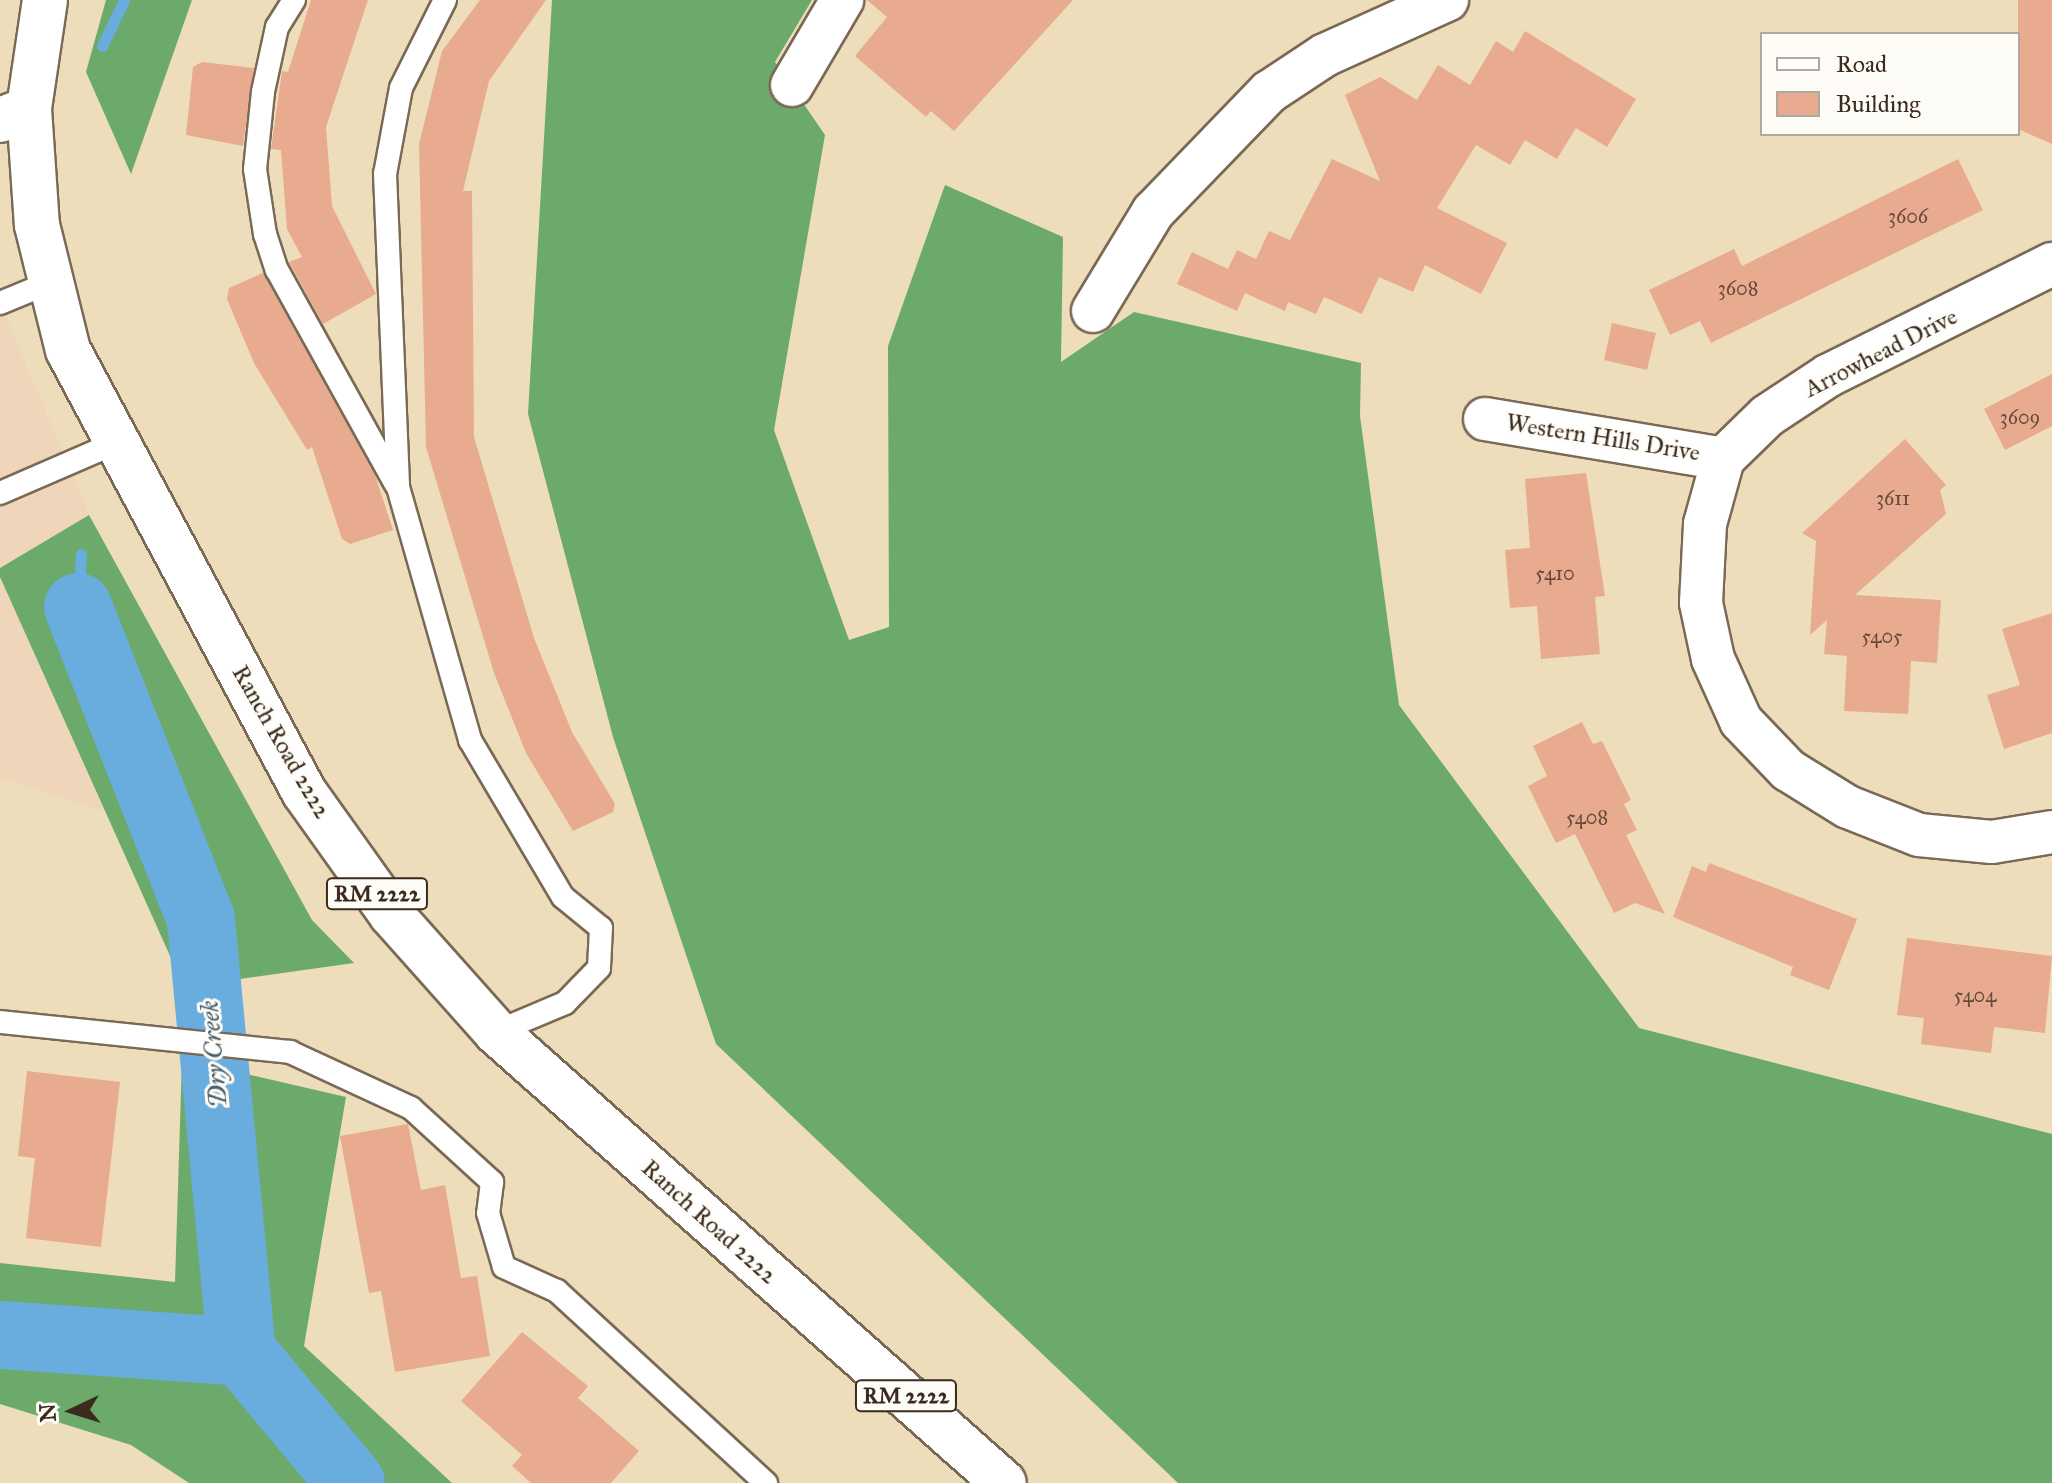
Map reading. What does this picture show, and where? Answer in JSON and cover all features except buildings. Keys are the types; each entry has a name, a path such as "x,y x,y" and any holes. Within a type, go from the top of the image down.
{"main road":[{"name":"Ranch Road 2222","path":"41,1 14,114 68,350 304,792 391,914 496,1032 1004,1483"}],"street":[{"path":"792,85 842,0"},
{"path":"1093,311 1153,212 1269,92 1325,55 1447,0"},
{"name":"Arrowhead Drive","path":"1723,459 1767,416 1829,375 2052,264"},
{"name":"Western Hills Drive","path":"1485,419 1723,459 1705,524 1701,603 1713,659 1741,721 1788,770 1848,807 1919,835 1992,842 2052,832"}],"lane":[{"path":"294,0 277,27 263,92 255,169 265,234 398,487 470,740 563,897 601,928 599,968 565,1003 496,1032"},
{"path":"398,487 385,174 401,88 445,0"},
{"path":"0,303 51,282"},
{"path":"0,493 118,442"},
{"path":"0,1022 266,1049 323,1063 411,1108 492,1182 488,1213 504,1267 557,1291 766,1483"}],"shaded area":[{"path":"0,302 89,515 0,568"},
{"path":"0,577 104,811 0,778"}],"green space":[{"path":"106,0 192,0 131,174 86,72"},
{"path":"552,0 812,0 775,62 825,135 774,430 849,640 889,627 888,346 945,185 1063,237 1061,362 1134,312 1361,363 1360,416 1399,705 1639,1028 2052,1134 2052,1483 1178,1483 716,1044 613,737 528,414"},
{"path":"89,515 312,920 354,963 184,987 0,577 0,568"},
{"path":"182,1059 346,1097 304,1346 452,1483 189,1483 131,1445 0,1404 0,1263 175,1282"}],"waterway":[{"path":"102,46 124,0"},
{"path":"78,607 81,554"},
{"name":"Dry Creek","path":"78,607 201,920 242,1352 351,1483"},
{"path":"0,1335 242,1352"}]}
